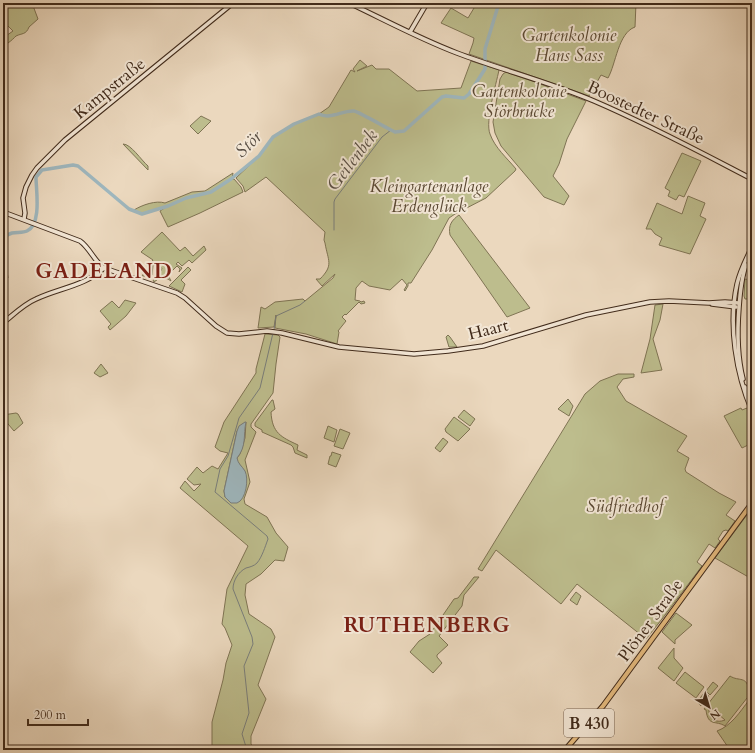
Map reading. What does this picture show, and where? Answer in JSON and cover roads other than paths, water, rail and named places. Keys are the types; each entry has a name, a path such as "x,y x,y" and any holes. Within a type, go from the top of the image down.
{"main road":[{"name":"Kampstraße","path":"24,219 24,194 28,182 37,168 54,151 98,113 233,3"},
{"name":"Boostedter Straße","path":"349,3 456,52 560,87 606,106 660,131 752,179"},
{"path":"410,32 427,3"},
{"path":"16,216 23,210"},
{"path":"3,212 80,241 85,245 97,262 104,268 95,276 85,281 33,300 3,323"},
{"path":"752,247 740,274 736,297 736,332 739,358 744,384 752,405"},
{"path":"752,253 743,275 737,305 734,339 736,359 742,385 752,411"},
{"name":"Haart","path":"104,268 177,293 216,326 228,333 244,334 272,332 293,335 339,347 410,354 424,354 482,346 586,315 650,302 669,301 737,305"},
{"path":"725,302 732,301 736,297"},
{"name":"Haart","path":"709,304 725,302 737,305"},
{"name":"Plöner Straße","path":"565,750 603,706 752,503"}],"water":[{"path":"245,422 243,445 237,458 238,462 245,471 247,484 243,498 237,503 231,503 225,497 224,491 237,431 239,426"}],"waterway":[{"name":"Stör","path":"3,237 12,233 25,232 32,227 35,221 37,206 36,177 42,170 73,165 78,166 129,209 142,214 168,206 186,198 211,192 231,179 259,156 273,137 294,124 319,114 328,116 354,111 395,132 404,131 442,97 464,98 469,94 485,69 485,49 499,3"},
{"name":"Geilenbek","path":"334,230 335,199 382,137 391,130"},
{"name":"Geilenbek","path":"274,330 276,316 300,305 305,301"},
{"name":"Geilenbek","path":"247,750 242,734 249,713 244,666 253,644 252,637 233,586 236,577 241,572 257,563 262,555 268,539 267,536 215,492 220,469 228,456 239,418 260,388 273,333"}],"district":[{"name":"GADELAND","path":"104,271"},
{"name":"RUTHENBERG","path":"427,625"}],"park label":[{"name":"Gartenkolonie Hans Sass","path":"569,45"},
{"name":"Gartenkolonie Störbrücke","path":"519,101"},
{"name":"Kleingartenanlage Erdenglück","path":"429,196"},
{"name":"Südfriedhof","path":"625,506"}]}
